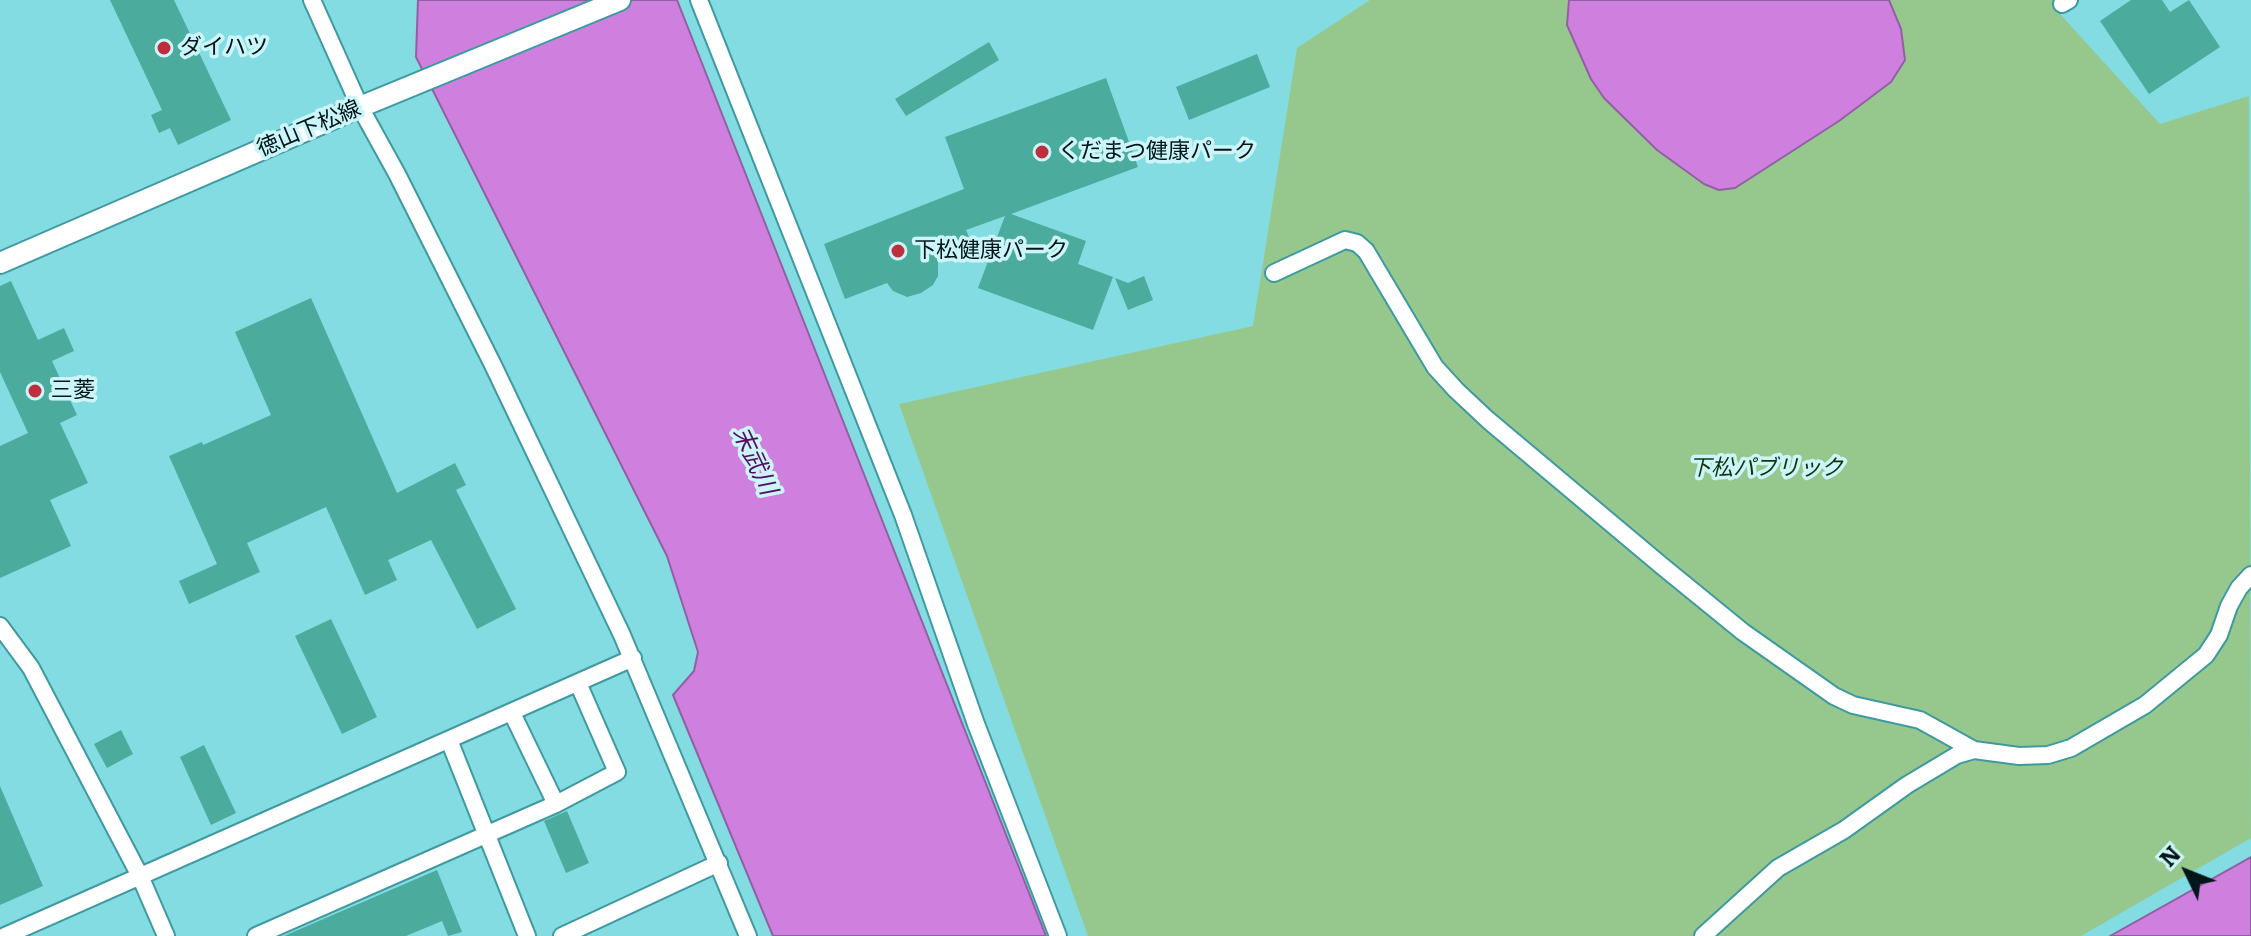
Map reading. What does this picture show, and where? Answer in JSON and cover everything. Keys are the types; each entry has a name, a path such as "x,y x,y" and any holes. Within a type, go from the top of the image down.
{"main road":[{"name":"徳山下松線","path":"0,263 360,107 620,0"}],"street":[{"path":"312,0 360,107 493,365 633,658 748,936"},
{"path":"699,0 897,502 976,724 1058,936"},
{"path":"1274,273 1345,240 1357,243 1366,251 1416,338 1446,379 1488,420 1662,566 1743,632 1834,696 1853,705 1920,720 1974,750 2019,756 2048,755 2071,748 2145,705 2206,655 2219,635 2239,588 2251,575"},
{"path":"0,626 31,668 140,876 166,936"},
{"path":"5,936 633,658"},
{"path":"256,936 556,804 617,772 578,683"},
{"path":"512,713 556,804"},
{"path":"449,740 527,936"},
{"path":"1703,936 1778,868 1844,830 1907,785 1957,755 1974,750"},
{"path":"562,936 719,863"}],"green space":[{"name":"下松パブリック","path":"1370,0 2053,0 2061,15 2160,124 2249,96 2251,838 2081,936 1088,936 899,404 1253,326 1297,48"}],"water":[{"name":"末武川","path":"418,0 677,0 1046,936 773,936 673,695 694,671 698,652 667,556 416,57"},
{"path":"1569,0 1889,0 1901,29 1905,60 1891,82 1839,121 1735,188 1719,190 1704,184 1657,150 1604,98 1591,79 1567,25"},
{"path":"2251,857 2251,936 2110,936"}],"building":[{"path":"110,0 174,0 231,120 178,145 170,128 159,133 151,115 162,110"},
{"path":"2131,0 2162,0 2170,12 2189,0 2220,47 2149,94 2100,21"},
{"path":"989,42 999,60 906,116 895,99"},
{"path":"1257,54 1270,87 1189,120 1176,87"},
{"path":"1106,78 1138,167 1011,214 1086,241 1078,264 1113,277 1093,330 978,288 1005,216 966,230 973,247 938,262 938,276 933,285 921,293 907,297 893,291 887,283 845,299 824,244 964,189 945,137"},
{"path":"1144,276 1153,300 1128,310 1115,278 1128,283"},
{"path":"11,281 38,340 64,328 74,351 52,361 77,415 60,423 88,483 50,500 71,546 0,578 0,446 28,433 0,372 0,286"},
{"path":"311,298 397,493 455,463 466,485 456,490 516,609 477,629 431,540 388,560 397,580 365,595 326,507 247,543 260,572 189,604 179,581 217,564 169,456 202,442 203,445 271,415 235,332"},
{"path":"331,619 377,717 342,734 295,636"},
{"path":"121,730 133,754 107,768 94,744"},
{"path":"204,745 236,813 211,825 180,757"},
{"path":"0,786 43,886 0,905"},
{"path":"567,811 589,863 566,873 544,821"},
{"path":"437,870 462,932 448,936 442,921 406,936 284,936"}],"place":[{"name":"ダイハツ","path":"164,48"},
{"name":"くだまつ健康パーク","path":"1042,152"},
{"name":"下松健康パーク","path":"898,251"},
{"name":"三菱","path":"35,391"}]}
